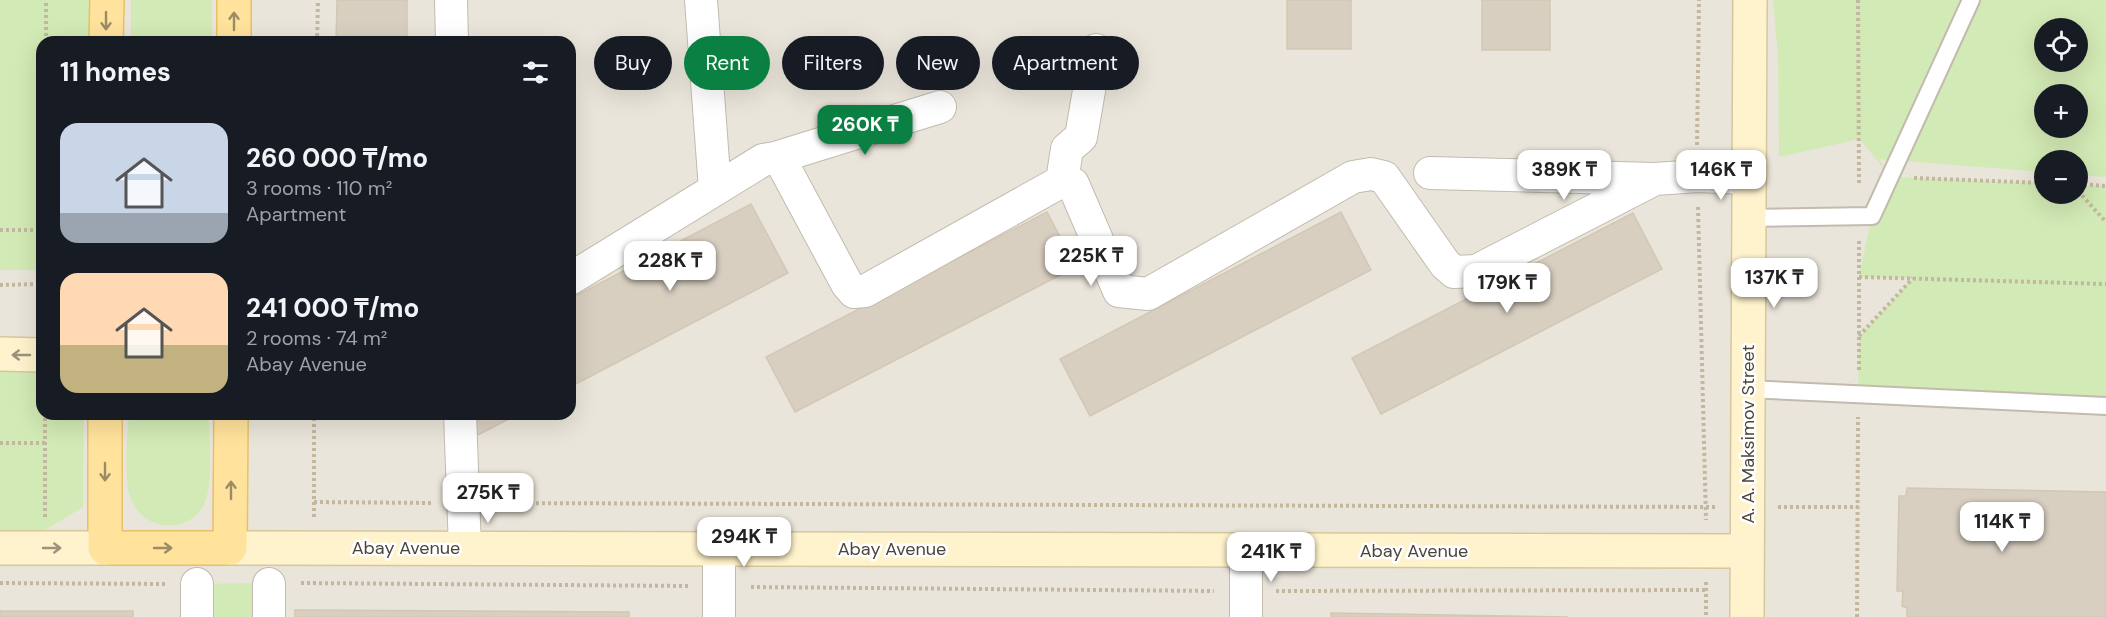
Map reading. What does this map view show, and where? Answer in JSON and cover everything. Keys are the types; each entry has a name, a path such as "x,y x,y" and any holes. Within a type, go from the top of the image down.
{"main road":[{"path":"106,0 106,36"},
{"path":"234,0 234,36"},
{"path":"105,420 105,548"},
{"path":"231,420 231,548"},
{"name":"Abay Avenue","path":"105,548 231,548"}],"street":[{"path":"451,0 452,36"},
{"path":"701,0 716,189"},
{"name":"A. A. Maksimov Street","path":"1747,617 1750,0"},
{"path":"1062,181 1067,149 1081,137 1089,90"},
{"path":"576,275 763,160 940,107"},
{"path":"775,158 782,163 847,284 854,292 865,291 1062,181 1073,184 1119,291 1149,294 1353,177 1371,174 1384,177 1445,264 1454,272 1476,271 1655,179"},
{"path":"1430,172 1655,179 1697,176 1748,178"},
{"path":"0,354 36,355"},
{"path":"460,420 465,548"},
{"name":"Abay Avenue","path":"0,548 105,548"},
{"name":"Abay Avenue","path":"231,548 1747,551"},
{"path":"719,549 719,617"},
{"path":"1246,550 1246,617"},
{"path":"197,584 197,617"},
{"path":"269,584 269,617"}],"lane":[{"path":"1749,218 1872,216 1971,0"},
{"path":"1748,389 2106,406"}],"path":[{"path":"46,0 46,36"},
{"path":"317,36 318,0"},
{"path":"1699,0 1697,176 1706,507 1706,617"},
{"path":"1857,617 1858,0"},
{"path":"1859,175 2034,183"},
{"path":"2088,185 2106,186"},
{"path":"2088,202 2106,222"},
{"path":"0,230 36,230"},
{"path":"1859,277 2106,284"},
{"path":"1859,337 1913,278"},
{"path":"0,285 36,284"},
{"path":"44,583 45,420"},
{"path":"314,420 314,583"},
{"path":"0,443 45,443"},
{"path":"314,502 1858,507"},
{"path":"0,583 197,584"},
{"path":"269,584 719,586"}],"shaded area":[{"path":"0,0 2106,0 2106,617 0,617"}],"green space":[{"path":"0,0 89,0 89,36 36,36 36,270 0,270"},
{"path":"131,0 212,0 212,36 131,36"},
{"path":"1773,0 2106,0 2106,177 2088,176 2088,150 2034,150 2034,171 1879,159 1891,177 2034,183 2034,204 2088,204 2088,185 2106,186 2106,397 1858,394 1859,337 1913,278 1859,277 1872,216 1890,177 1860,139 1779,157 1778,56"},
{"path":"0,371 36,372 36,420 84,420 83,507 37,535 0,535"},
{"path":"129,420 209,420 208,494 198,513 178,525 166,525 155,523 136,509 128,489"},
{"path":"281,583 281,617 183,617 183,584"}],"building":[{"path":"337,0 407,0 407,36 336,36"},
{"path":"1287,0 1351,0 1351,49 1287,49"},
{"path":"1482,0 1550,0 1550,50 1482,50"},
{"path":"751,204 788,273 576,384 576,296"},
{"path":"1047,212 1076,267 795,412 766,357"},
{"path":"1341,212 1371,270 1090,416 1060,359"},
{"path":"1633,213 1662,269 1381,414 1352,358"},
{"path":"471,420 507,420 478,435"},
{"path":"1907,488 2106,492 2106,617 1907,617 1907,608 1902,606 1903,591 1897,591 1899,496 1906,496"},
{"path":"295,610 629,612 629,617 295,617"},
{"path":"0,611 133,611 133,617 0,617"},
{"path":"1331,613 1568,617 1331,617"}]}
